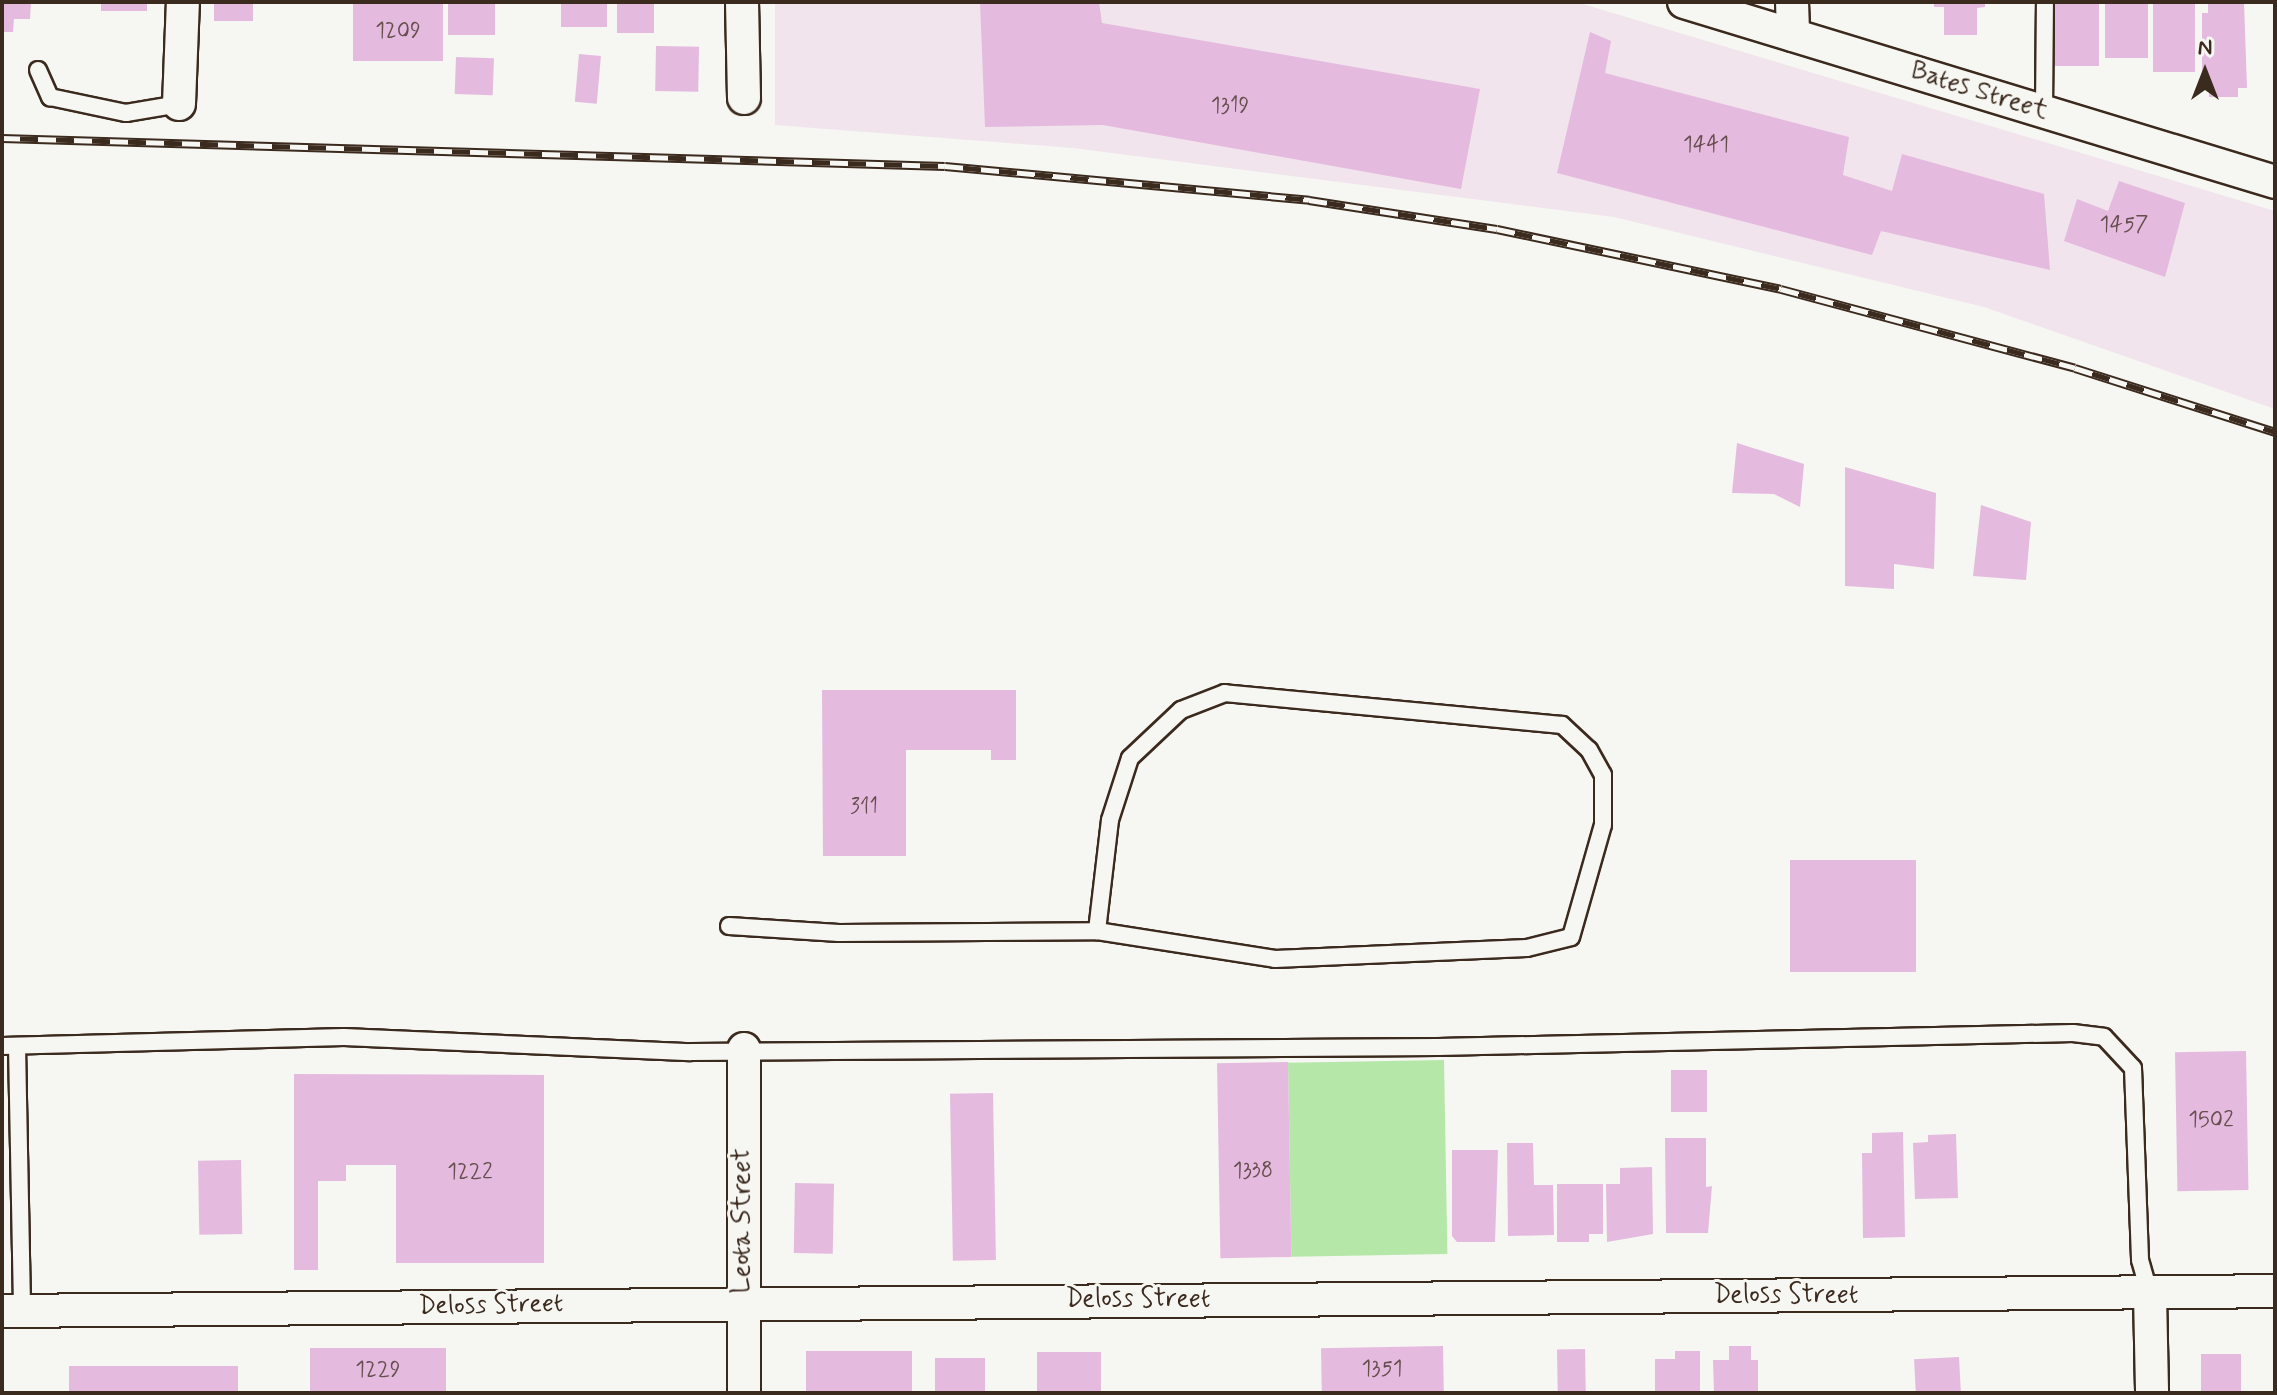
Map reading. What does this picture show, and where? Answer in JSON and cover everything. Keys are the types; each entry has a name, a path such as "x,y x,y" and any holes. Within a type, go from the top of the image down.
{"street":[{"path":"179,104 183,2"},
{"path":"742,2 744,98"},
{"name":"Bates Street","path":"1684,2 2275,182"},
{"path":"1792,2 1793,35"},
{"name":"Leota Street","path":"744,1049 744,1393"},
{"name":"Deloss Street","path":"12,1311 2275,1291"},
{"path":"2150,1294 2152,1393"}],"lane":[{"path":"2044,112 2045,2"},
{"path":"38,70 50,97 126,113 179,104"},
{"path":"729,926 839,933 1097,931 1275,959 1406,957 1527,948 1571,937 1603,825 1603,775 1589,750 1562,725 1225,693 1181,710 1130,758 1110,820 1097,931"},
{"path":"12,1311 9,1046 344,1037 691,1052 744,1049 1438,1047 1792,1037 2104,1037 2133,1068 2140,1260 2150,1294"}],"shaded area":[{"path":"775,2 1576,2 2275,211 2275,409 1984,307 1614,217 1073,148 775,125"}],"green space":[{"path":"1444,1060 1447,1254 1291,1257 1288,1063"}],"building":[{"path":"2,2 31,2 30,19 14,19 13,32 2,32"},
{"path":"101,2 147,2 147,11 101,11"},
{"path":"214,2 253,2 253,21 214,21"},
{"path":"353,2 443,2 443,61 353,61"},
{"path":"448,2 495,2 495,35 448,35"},
{"path":"561,2 607,2 607,27 561,27"},
{"path":"617,2 654,2 654,33 617,33"},
{"path":"980,2 1099,2 1102,23 1480,89 1461,189 1103,125 985,127"},
{"path":"1934,2 1985,2 1985,7 1977,8 1977,35 1944,35 1944,7 1934,7"},
{"path":"2053,2 2099,2 2099,66 2053,66"},
{"path":"2105,2 2148,2 2148,58 2105,58"},
{"path":"2153,2 2195,2 2195,72 2153,72"},
{"path":"2208,2 2244,2 2247,88 2238,88 2238,97 2209,97 2209,87 2202,87 2202,13 2208,13"},
{"path":"1590,32 1611,41 1605,73 1849,137 1843,175 1892,191 1902,154 2044,194 2050,270 1881,231 1872,255 1557,173"},
{"path":"656,46 699,47 698,92 655,91"},
{"path":"579,54 601,56 597,104 575,102"},
{"path":"456,57 494,58 493,95 455,94"},
{"path":"2119,181 2185,203 2165,277 2064,241 2077,199 2108,211"},
{"path":"1737,443 1804,464 1800,507 1774,494 1732,493"},
{"path":"1845,467 1936,493 1934,569 1894,564 1894,589 1845,586"},
{"path":"1981,505 2031,522 2026,580 1973,576"},
{"path":"822,690 1016,690 1016,760 991,760 991,750 906,750 906,856 823,856"},
{"path":"1790,860 1916,860 1916,972 1790,972"},
{"path":"2246,1051 2248,1190 2177,1191 2175,1052"},
{"path":"1288,1062 1291,1257 1220,1258 1217,1063"},
{"path":"1671,1070 1707,1070 1707,1112 1671,1112"},
{"path":"294,1074 544,1075 544,1263 396,1263 396,1165 346,1165 346,1181 318,1181 318,1270 294,1270"},
{"path":"993,1093 996,1260 953,1261 950,1094"},
{"path":"1903,1132 1905,1237 1863,1238 1862,1153 1872,1153 1872,1133"},
{"path":"1956,1134 1958,1198 1915,1199 1913,1143 1928,1142 1928,1135"},
{"path":"1665,1138 1706,1138 1706,1187 1712,1186 1708,1233 1666,1233"},
{"path":"1507,1143 1533,1143 1534,1185 1553,1185 1554,1235 1508,1236"},
{"path":"1452,1150 1498,1150 1495,1242 1457,1242 1452,1236"},
{"path":"241,1160 242,1234 199,1235 198,1161"},
{"path":"1652,1167 1653,1234 1607,1242 1606,1184 1620,1184 1620,1168"},
{"path":"795,1183 834,1184 833,1254 794,1253"},
{"path":"1557,1184 1603,1184 1603,1234 1589,1234 1589,1242 1557,1242"},
{"path":"1443,1346 1444,1393 1322,1393 1321,1348"},
{"path":"1729,1346 1751,1346 1751,1360 1758,1360 1758,1393 1714,1393 1713,1360 1729,1360"},
{"path":"310,1348 446,1348 446,1393 310,1393"},
{"path":"1557,1349 1585,1349 1586,1393 1558,1393"},
{"path":"806,1351 912,1351 912,1393 806,1393"},
{"path":"1675,1351 1700,1351 1700,1393 1655,1393 1655,1359 1675,1359"},
{"path":"1037,1352 1101,1352 1101,1393 1037,1393"},
{"path":"2201,1354 2241,1354 2241,1393 2201,1393"},
{"path":"1959,1357 1961,1393 1916,1393 1914,1359"},
{"path":"935,1358 985,1358 985,1393 935,1393"},
{"path":"69,1366 238,1366 238,1393 69,1393"}],"railway":[{"path":"2,138 945,166 1309,200 1497,229 1781,289 2075,368 2275,432"}]}
